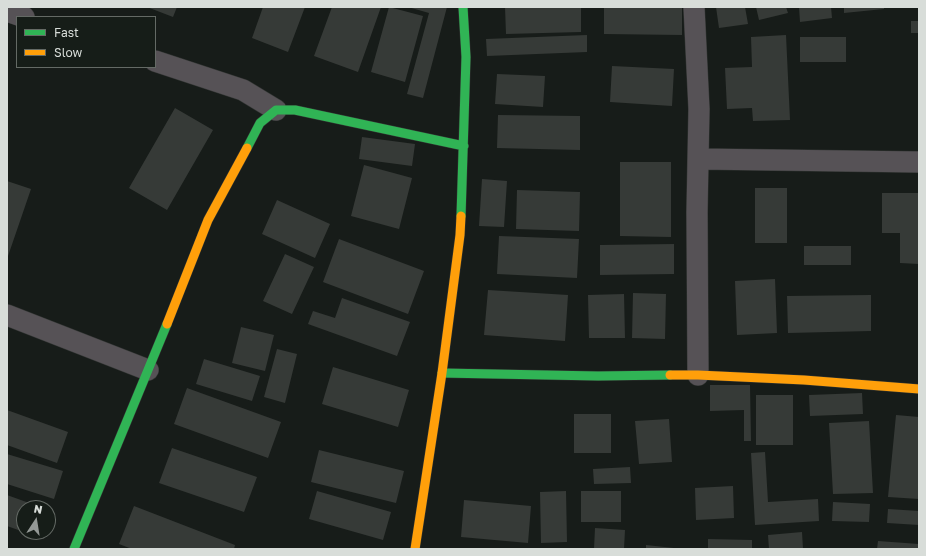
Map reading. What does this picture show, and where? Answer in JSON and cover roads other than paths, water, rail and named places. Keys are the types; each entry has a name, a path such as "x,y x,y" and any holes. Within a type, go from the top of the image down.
{"street":[{"path":"415,549 442,373 460,235 466,57 463,7"},
{"path":"694,7 699,109 697,212 698,375"},
{"path":"7,11 21,16"},
{"path":"156,61 244,90 276,110 295,110 464,146"},
{"path":"74,549 208,220 260,123 276,110"},
{"path":"699,159 919,162"},
{"path":"7,315 148,370"},
{"path":"442,373 598,376 698,375 804,380 919,389"}]}
